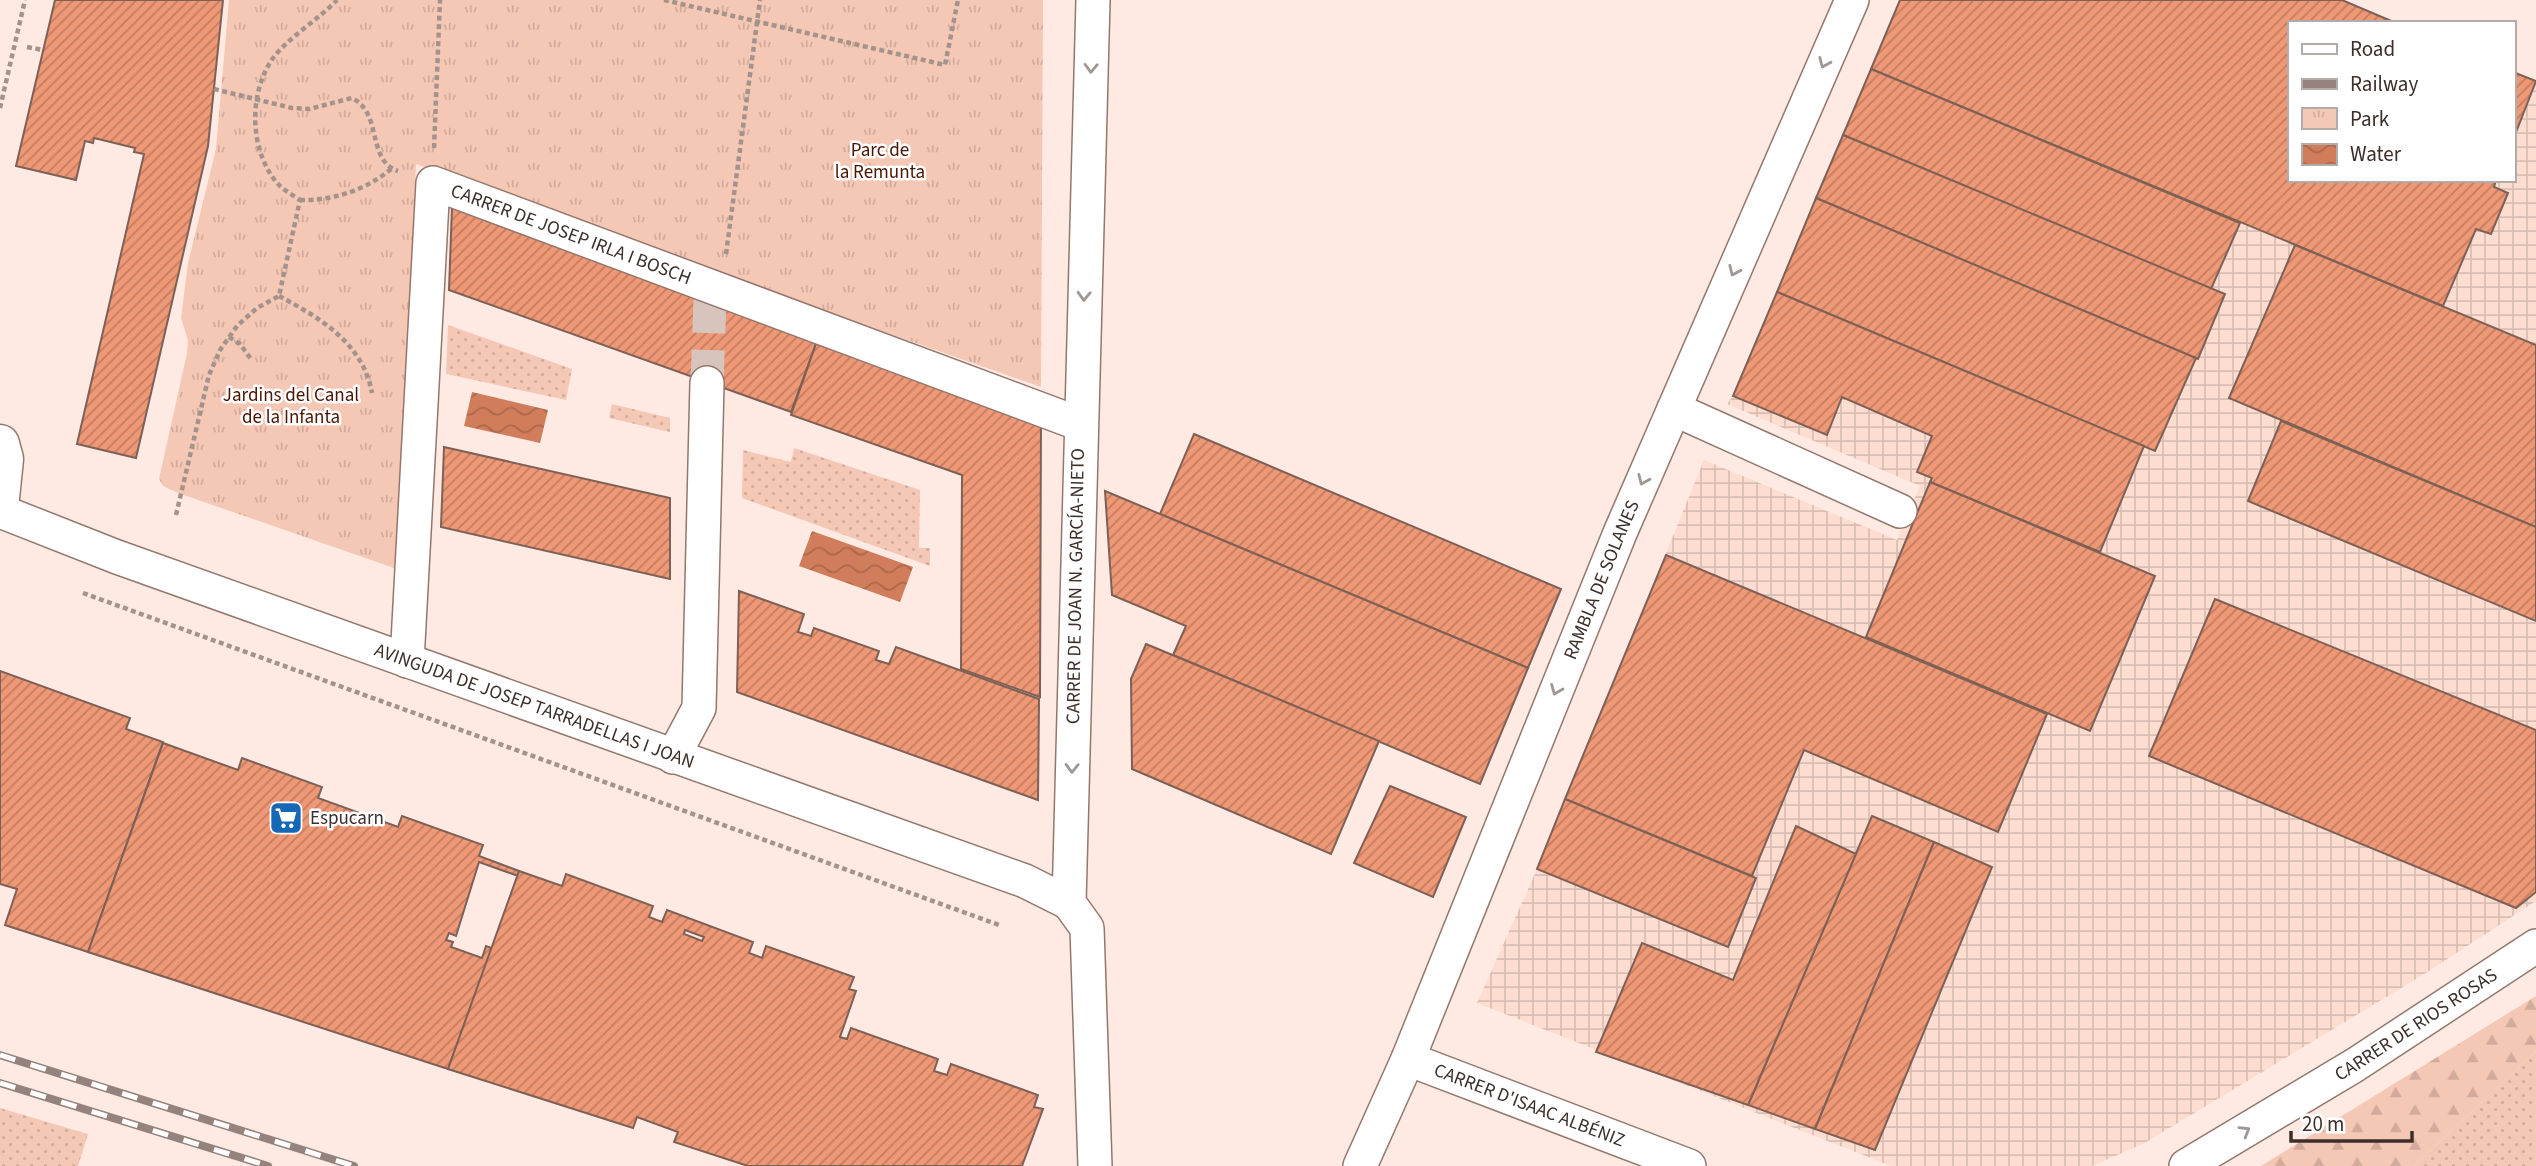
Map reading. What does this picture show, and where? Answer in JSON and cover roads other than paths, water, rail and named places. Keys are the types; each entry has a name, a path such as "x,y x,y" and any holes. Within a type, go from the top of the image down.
{"street":[{"name":"CARRER DE JOAN N. GARCÍA-NIETO","path":"1069,902 1093,0"},
{"name":"RAMBLA DE SOLANES","path":"1360,1166 1408,1059 1620,533 1852,0"},
{"name":"CARRER DE JOSEP IRLA I BOSCH","path":"407,661 418,178 1080,424"},
{"path":"673,757 699,708 707,383"},
{"path":"1674,409 1900,511"},
{"path":"0,444 4,459 0,498"},
{"name":"AVINGUDA DE JOSEP TARRADELLAS I JOAN","path":"0,511 117,557 1025,881 1069,902"},
{"path":"1069,902 1087,928 1095,1166"},
{"name":"CARRER DE RIOS ROSAS","path":"2186,1166 2355,1065 2536,946"},
{"name":"CARRER D'ISAAC ALBÉNIZ","path":"1408,1059 1689,1166"}],"water":[{"path":"472,392 548,410 540,443 464,426"},
{"path":"812,531 913,567 900,602 799,566"}],"tunnel":[{"path":"707,383 710,300"}],"railway":[{"path":"0,1055 354,1166"},
{"path":"0,1083 268,1166"}],"place":[{"name":"Espucarn","path":"286,818"}],"park label":[{"name":"Parc de la Remunta","path":"880,161"},
{"name":"Jardins del Canal de la Infanta","path":"291,406"}]}
